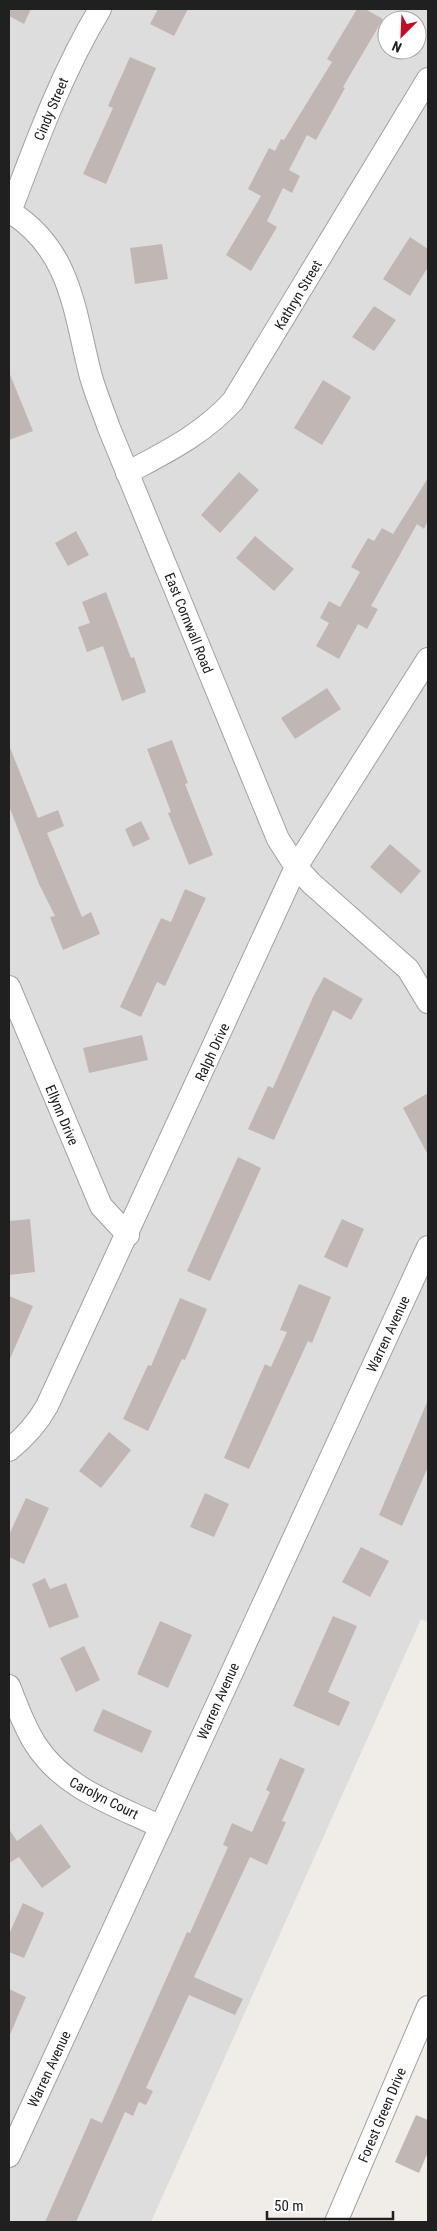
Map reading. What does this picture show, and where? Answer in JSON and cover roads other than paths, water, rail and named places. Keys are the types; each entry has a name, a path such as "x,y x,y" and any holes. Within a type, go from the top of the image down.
{"street":[{"name":"Cindy Street","path":"9,212 56,95 75,54 100,9"},
{"name":"Kathryn Street","path":"127,473 196,435 218,417 233,401 428,79"},
{"name":"East Cornwall Road","path":"9,212 43,240 62,269 92,379 127,473 278,838 296,867 312,884 408,969 428,1002"},
{"name":"Ralph Drive","path":"9,1450 31,1430 48,1406 296,867 428,659"},
{"name":"Ellynn Drive","path":"9,987 101,1206 128,1235"},
{"name":"Warren Avenue","path":"9,2156 428,1247"},
{"name":"Carolyn Court","path":"9,1686 24,1724 36,1746 63,1776 82,1789 161,1827"},
{"name":"Forest Green Drive","path":"336,2222 428,2007"}]}
